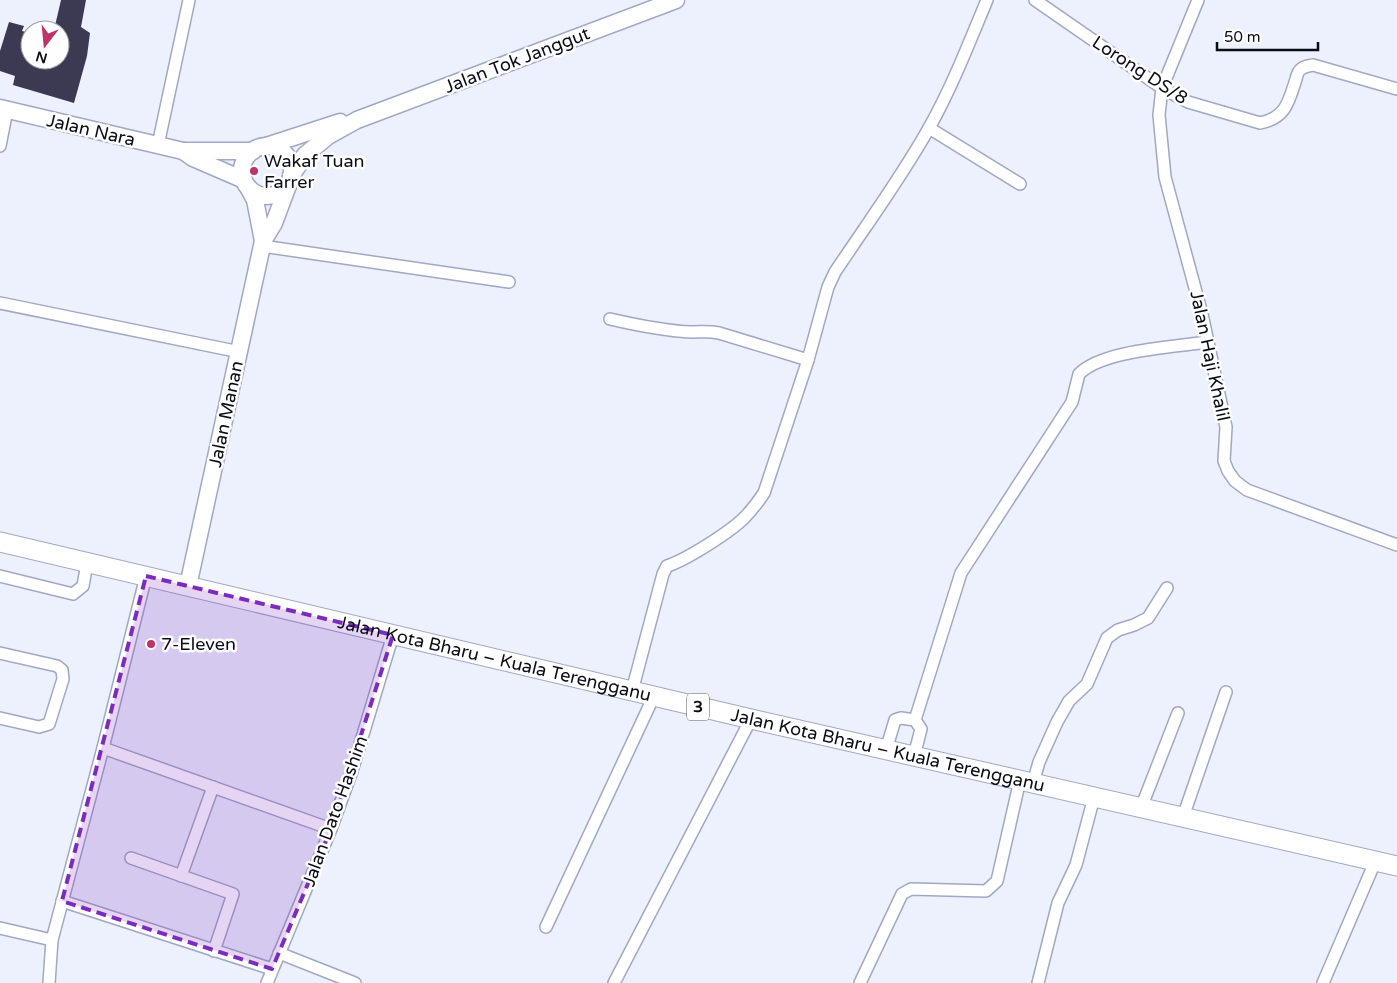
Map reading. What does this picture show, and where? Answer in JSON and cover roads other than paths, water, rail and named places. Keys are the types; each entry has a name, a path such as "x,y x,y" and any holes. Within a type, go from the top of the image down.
{"main road":[{"name":"Jalan Tok Janggut","path":"290,180 305,155 328,136 357,120 676,0"},
{"name":"Jalan Nara","path":"3,109 182,152 246,184"},
{"name":"Jalan Tok Janggut","path":"257,149 337,123 357,120"},
{"path":"270,147 278,149 289,160 290,180 284,190 269,196 261,195 254,192 246,184 243,164 247,156 257,149 270,147"},
{"name":"Jalan Nara","path":"182,152 257,149"},
{"name":"Jalan Manan","path":"188,586 263,244 274,223 290,180"},
{"name":"Jalan Manan","path":"246,184 255,200 263,244"},
{"name":"Jalan Kota Bharu – Kuala Terengganu","path":"0,542 750,719 1397,866"}],"street":[{"path":"158,146 188,0"},
{"path":"632,691 663,574 667,566 713,540 742,520 755,507 764,493 808,360 828,287 835,272 900,176 929,128 956,76 987,0"},
{"name":"Lorong DS/8","path":"1035,0 1162,88 1188,102 1260,122 1271,121 1281,113 1288,103 1299,71 1304,67 1313,66 1397,89"},
{"name":"Jalan Haji Khalil","path":"1198,0 1162,88 1159,115 1165,177 1202,314 1226,427 1224,461 1235,481 1247,490 1397,545"},
{"path":"0,146 3,109"},
{"path":"929,128 1020,184"},
{"path":"263,244 509,282"},
{"path":"0,303 240,352"},
{"path":"610,319 662,329 693,332 706,330 808,360"},
{"path":"915,720 954,588 961,573 1072,402 1079,374 1083,369 1098,361 1117,355 1207,342"},
{"path":"0,576 73,594 83,586 87,562"},
{"path":"49,983 52,940 146,576"},
{"path":"860,983 902,894 910,889 986,891 997,881 1026,782 1039,762 1069,701 1087,684 1108,638 1118,630 1148,618 1167,588"},
{"name":"Jalan Dato Hashim","path":"267,983 331,829 352,771 393,635"},
{"path":"0,653 57,666 62,670 63,679 49,724 38,727 0,718"},
{"path":"1183,817 1226,692"},
{"path":"546,927 654,696"},
{"path":"1141,808 1178,713"},
{"path":"886,750 896,720 902,718 915,720 921,729 914,756"},
{"path":"614,983 750,719"},
{"path":"103,748 331,829"},
{"path":"181,876 212,787"},
{"path":"1038,983 1058,903 1076,865 1094,797"},
{"path":"131,858 233,894 214,951"},
{"path":"1323,983 1375,862"},
{"path":"62,901 272,969"},
{"path":"0,928 52,940"},
{"path":"279,953 355,983"}],"place":[{"name":"Wakaf Tuan Farrer","path":"254,171"},
{"name":"7-Eleven","path":"151,644"}]}
